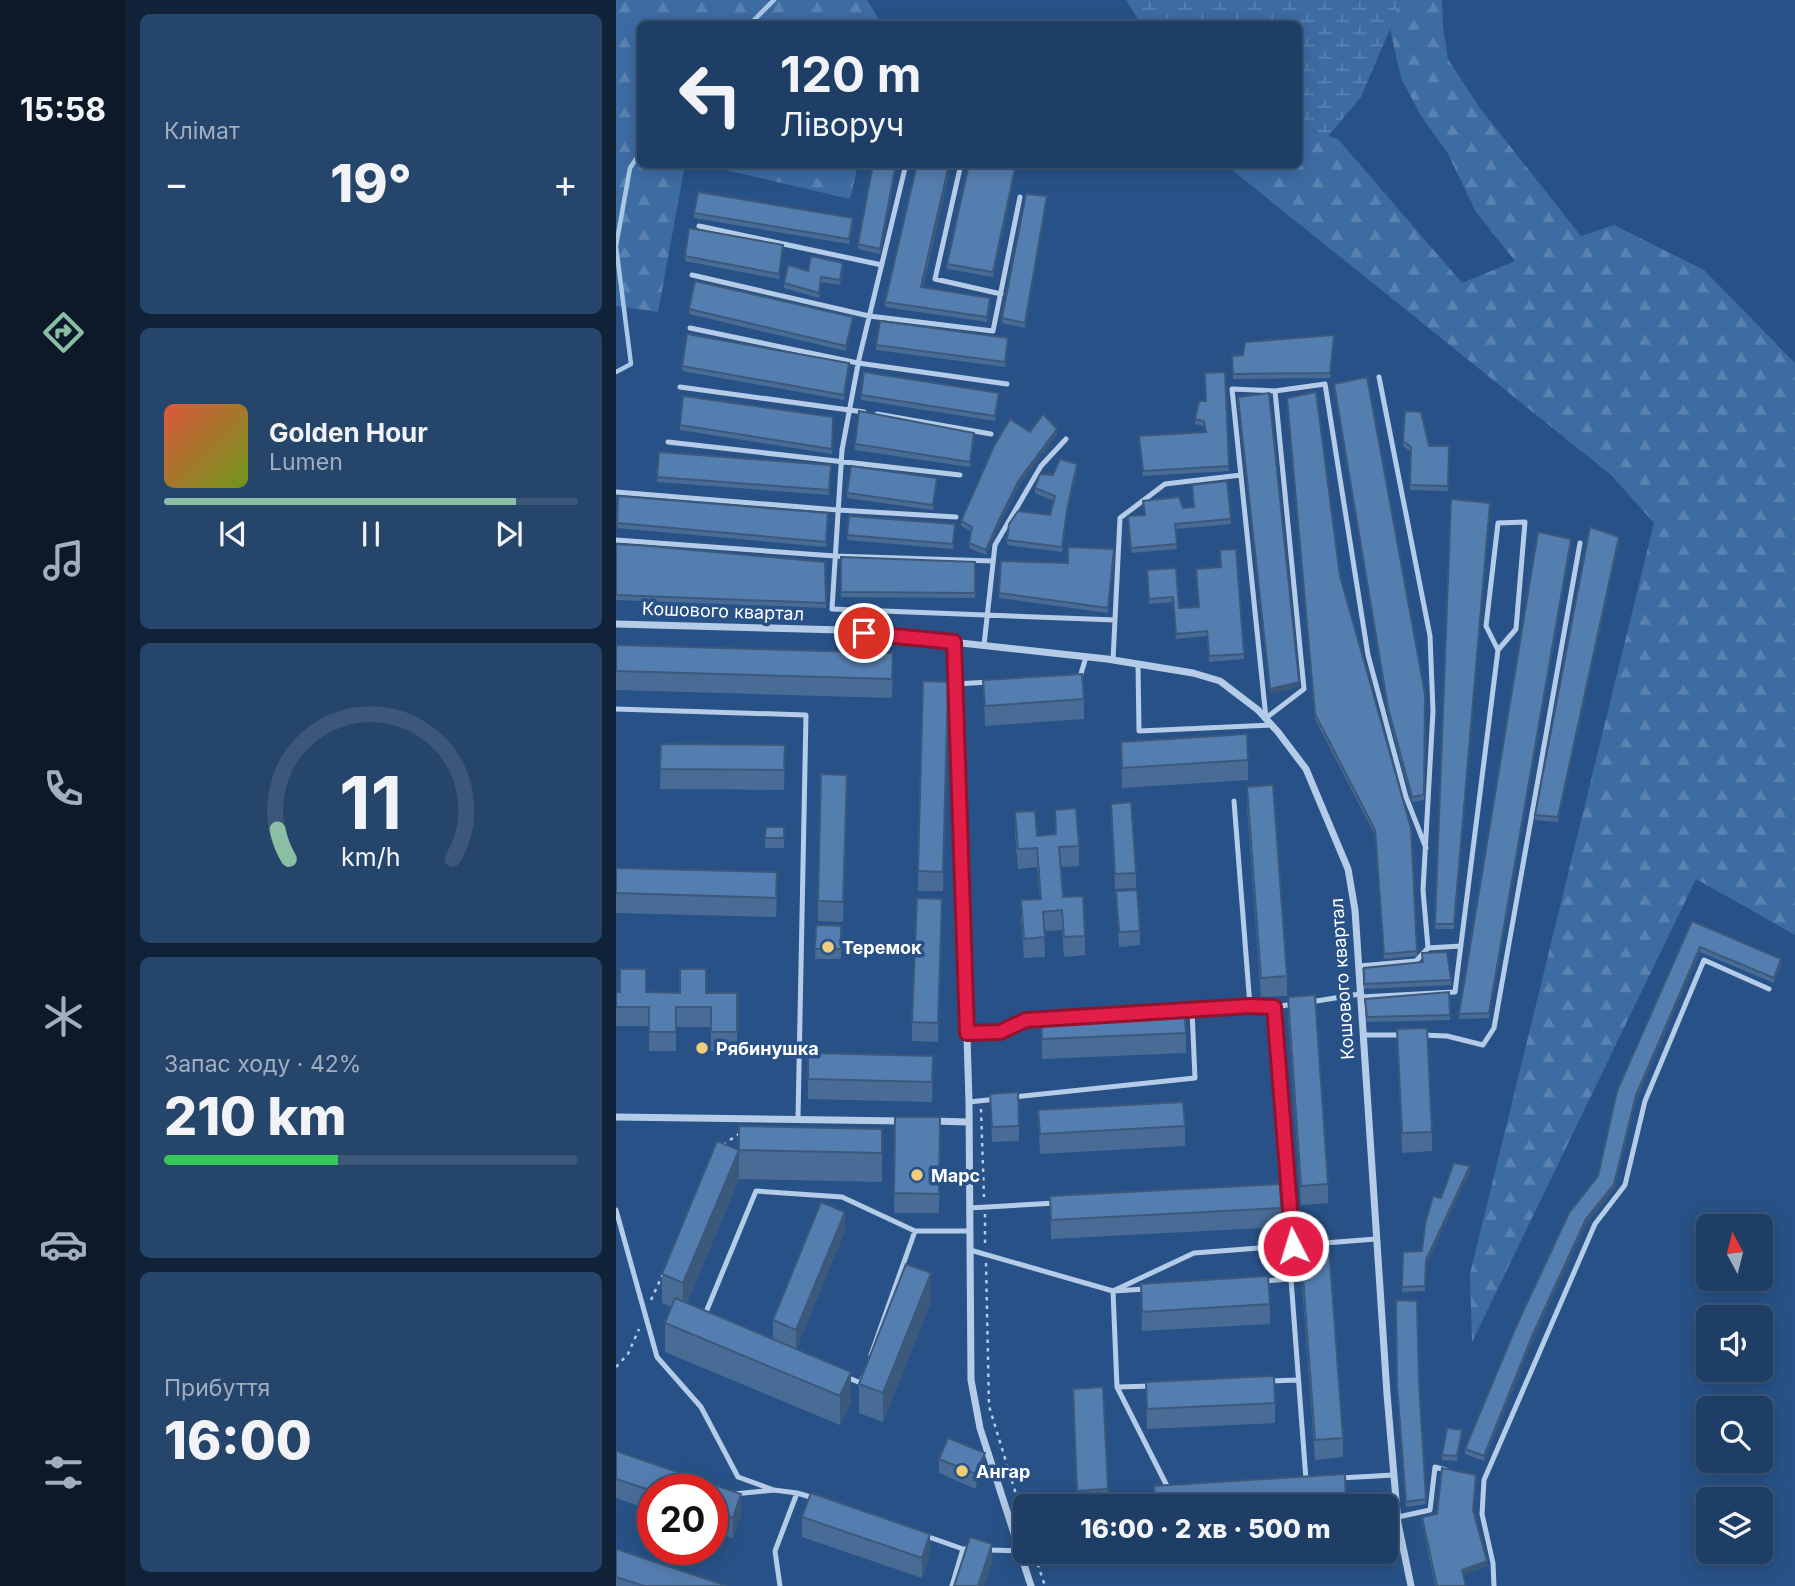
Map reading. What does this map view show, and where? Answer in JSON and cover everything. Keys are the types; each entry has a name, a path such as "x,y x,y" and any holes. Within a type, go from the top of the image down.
{"street":[{"name":"Кошового квартал","path":"616,624 842,631 1113,660 1193,673 1220,681 1266,718 1306,769 1348,869 1355,910 1396,1494"},
{"path":"954,642 969,1102 971,1380 980,1428 1013,1523"},
{"path":"616,1117 916,1121"},
{"path":"929,1121 968,1122"},
{"name":"Кошового квартал","path":"1398,1517 1411,1586"},
{"path":"1026,1564 1031,1586"}],"lane":[{"path":"905,168 858,363 842,450 832,609 1115,620"},
{"path":"960,168 935,279 1001,294"},
{"path":"692,275 869,316 993,331 1020,197"},
{"path":"699,226 882,265"},
{"path":"690,328 858,363 1007,384"},
{"path":"1380,377 1430,636 1433,711 1423,890 1428,948"},
{"path":"1266,718 1232,389 1275,391 1325,384 1368,655 1406,797 1426,848"},
{"path":"680,387 849,410 991,434"},
{"path":"1266,718 1304,689 1275,391"},
{"path":"984,645 995,545 1041,466 1066,439"},
{"path":"668,442 960,475"},
{"path":"1113,660 1120,518 1165,484 1241,475"},
{"path":"616,492 956,517"},
{"path":"1178,1011 1274,1007 1360,996 1455,992 1498,650 1516,629 1525,522 1498,523 1486,626 1498,650"},
{"path":"616,540 835,556 993,561"},
{"path":"1363,1035 1447,1036 1483,1045 1494,1028 1580,544"},
{"path":"1067,677 1080,677 1086,657"},
{"path":"1138,664 1139,731 1272,725"},
{"path":"956,684 990,682"},
{"path":"616,709 806,715 798,1118"},
{"path":"1234,801 1250,1006"},
{"path":"1359,967 1416,961 1428,948 1461,946"},
{"path":"1494,1586 1493,1563 1482,1514 1484,1479 1595,1224 1625,1185 1645,1101 1704,960 1769,989"},
{"path":"1274,1007 1293,1246"},
{"path":"969,1102 1195,1078 1192,1010"},
{"path":"967,1033 1000,1032 1026,1020 1054,1019"},
{"path":"715,1324 703,1319 756,1191 842,1198 915,1231 970,1231"},
{"path":"969,1208 1067,1203"},
{"path":"616,1210 657,1357 701,1407 738,1477 774,1490 797,1493 823,1501"},
{"path":"870,1358 915,1231"},
{"path":"1113,1291 1194,1253 1376,1239"},
{"path":"970,1250 1113,1291 1154,1288"},
{"path":"1250,1282 1291,1279 1306,1480"},
{"path":"1113,1291 1116,1387 1168,1488"},
{"path":"836,1373 861,1383 865,1371"},
{"path":"1259,1382 1298,1380"},
{"path":"1116,1387 1156,1386"},
{"path":"1398,1517 1430,1510 1435,1467 1447,1471"},
{"path":"1331,1478 1394,1475"},
{"path":"1472,1476 1484,1479"},
{"path":"1292,1480 1318,1479"},
{"path":"1159,1494 1168,1488 1181,1488"},
{"path":"728,1491 736,1494 774,1490"},
{"path":"780,1586 775,1550 797,1493"},
{"path":"925,1536 963,1549 1013,1552"},
{"path":"951,1586 963,1549"}],"path":[{"path":"720,1147 742,1132"},
{"path":"616,1367 628,1354 663,1274"},
{"path":"1038,1564 1045,1586"}],"green space":[{"path":"616,0 867,0 880,21 637,21 637,168 684,168 658,312 616,306"},
{"path":"1126,0 1400,0 1361,97 1328,136 1302,128 1302,21 1139,21"},
{"path":"1400,0 1442,0 1448,59 1479,107 1581,236 1614,225 1704,270 1795,363 1795,935 1696,879 1472,1342 1470,1274 1654,523 1611,475 1230,168 1302,168 1302,128 1338,139 1462,283 1515,261 1476,212 1447,152 1421,116 1401,78 1390,29"},
{"path":"717,168 857,168 850,199"}],"building":[{"path":"872,168 895,168 880,249 858,244"},
{"path":"916,168 948,168 921,287 990,298 987,317 885,302"},
{"path":"968,168 1015,168 993,272 947,264"},
{"path":"698,192 853,218 849,239 694,213"},
{"path":"1026,194 1047,196 1025,323 1002,318"},
{"path":"689,228 783,245 779,274 685,256"},
{"path":"811,256 843,263 840,280 821,277 819,293 784,283 788,265 808,271"},
{"path":"695,281 853,317 846,346 689,309"},
{"path":"880,321 1008,338 1005,362 876,345"},
{"path":"687,334 849,363 844,395 682,366"},
{"path":"1334,335 1330,373 1233,374 1232,356 1243,355 1245,342"},
{"path":"864,372 999,393 995,416 861,395"},
{"path":"1225,372 1229,466 1143,471 1139,436 1206,432 1204,421 1195,419 1199,401 1206,401 1205,373"},
{"path":"1367,377 1425,694 1424,795 1412,797 1388,708 1334,384"},
{"path":"1316,392 1340,576 1411,828 1417,951 1384,954 1375,830 1315,714 1287,398"},
{"path":"1269,393 1299,682 1270,689 1238,397"},
{"path":"683,396 833,417 832,449 680,425"},
{"path":"859,411 974,433 970,462 855,444"},
{"path":"1405,411 1421,412 1429,446 1449,446 1448,486 1410,485 1411,447 1403,441"},
{"path":"1043,414 1057,429 1019,480 986,550 969,543 972,527 961,521 994,446 1010,419 1030,432"},
{"path":"659,452 831,465 829,490 657,477"},
{"path":"1060,459 1077,464 1062,547 1007,540 1009,524 1018,511 1050,515 1055,496 1035,488 1040,474 1053,475"},
{"path":"851,466 937,478 933,505 847,493"},
{"path":"1227,481 1231,519 1175,524 1177,544 1131,548 1128,516 1145,515 1143,501 1179,497 1183,508 1194,507 1192,485"},
{"path":"618,496 828,513 826,542 617,523"},
{"path":"1451,499 1490,503 1454,924 1435,924"},
{"path":"849,516 955,524 953,544 847,535"},
{"path":"1590,527 1619,537 1558,817 1535,815"},
{"path":"1538,532 1571,539 1489,1013 1459,1014"},
{"path":"616,544 825,562 826,603 616,595"},
{"path":"1068,547 1114,549 1108,608 999,593 1001,561 1068,563"},
{"path":"1236,549 1244,654 1209,656 1207,631 1176,634 1173,597 1149,599 1147,570 1176,568 1179,608 1199,607 1196,569 1221,567 1220,550"},
{"path":"841,557 975,562 975,593 841,592"},
{"path":"616,645 893,653 892,679 616,671"},
{"path":"1082,674 1084,699 985,706 983,680"},
{"path":"923,681 948,682 943,872 918,871"},
{"path":"1247,734 1248,760 1122,768 1121,742"},
{"path":"661,744 785,745 784,770 660,769"},
{"path":"821,774 847,775 843,902 818,901"},
{"path":"1273,785 1287,976 1261,978 1247,787"},
{"path":"1131,802 1136,873 1115,874 1111,804"},
{"path":"1076,808 1079,846 1059,847 1063,897 1083,896 1085,936 1064,937 1062,910 1043,912 1045,937 1024,939 1021,900 1041,899 1037,848 1018,849 1015,812 1035,811 1037,836 1056,834 1055,810"},
{"path":"766,827 784,827 784,838 765,838"},
{"path":"616,868 777,872 776,898 616,893"},
{"path":"1137,890 1140,931 1119,932 1116,891"},
{"path":"917,898 942,899 938,1023 912,1022"},
{"path":"1692,921 1781,959 1774,978 1700,947 1636,1095 1614,1184 1586,1219 1533,1334 1484,1456 1465,1449 1515,1329 1569,1213 1598,1176 1617,1091"},
{"path":"816,925 841,926 841,949 815,949"},
{"path":"1447,952 1451,980 1364,984 1364,968 1423,962 1422,953"},
{"path":"620,969 646,969 646,992 680,993 680,969 706,969 706,993 737,993 737,1032 711,1032 711,1007 676,1007 676,1032 649,1032 649,1007 616,1007 616,992 620,992"},
{"path":"1449,992 1450,1015 1367,1017 1365,999"},
{"path":"1315,995 1328,1184 1301,1186 1288,997"},
{"path":"1184,1008 1186,1033 1042,1039 1041,1014"},
{"path":"1427,1028 1432,1132 1402,1133 1397,1029"},
{"path":"808,1053 933,1056 932,1082 808,1079"},
{"path":"1018,1092 1019,1126 992,1127 990,1094"},
{"path":"1183,1102 1185,1126 1040,1134 1038,1110"},
{"name":"Марс","path":"895,1117 940,1117 939,1194 894,1193"},
{"path":"739,1126 882,1129 882,1153 739,1150"},
{"path":"717,1141 739,1150 683,1283 662,1274"},
{"path":"1454,1163 1470,1166 1426,1260 1425,1286 1402,1287 1403,1252 1422,1251 1425,1224 1433,1196 1441,1198"},
{"path":"1280,1184 1281,1208 1051,1220 1050,1196"},
{"path":"821,1202 845,1212 796,1330 773,1320"},
{"path":"1329,1248 1343,1438 1315,1440 1301,1250"},
{"path":"906,1264 931,1273 883,1393 859,1384"},
{"path":"1268,1276 1270,1304 1142,1312 1141,1284"},
{"path":"675,1298 851,1372 840,1396 665,1323"},
{"path":"1396,1300 1417,1301 1426,1499 1406,1502 1397,1385"},
{"path":"1274,1376 1275,1403 1147,1409 1146,1382"},
{"path":"1103,1387 1108,1489 1077,1491 1073,1389"},
{"path":"1447,1428 1462,1430 1457,1456 1442,1455"},
{"path":"948,1438 985,1453 976,1474 939,1459"},
{"path":"616,1451 683,1474 637,1474 637,1486 616,1479"},
{"path":"1442,1468 1476,1475 1473,1510 1487,1561 1462,1570 1466,1586 1437,1586 1422,1517 1437,1514"},
{"path":"1345,1474 1346,1494 1154,1494 1154,1486"},
{"path":"728,1490 741,1494 733,1518 728,1516"},
{"path":"811,1493 930,1534 922,1558 802,1517"},
{"path":"970,1537 992,1544 978,1586 954,1586"},
{"path":"616,1549 637,1556 637,1565 664,1565 727,1586 644,1586 616,1577"}],"waterway":[{"path":"753,21 774,0"},
{"path":"616,246 630,168 637,158"},
{"path":"616,246 631,364 616,372"}],"place":[{"name":"Теремок","path":"828,947"},
{"name":"Рябинушка","path":"702,1048"},
{"name":"Марс","path":"917,1175"},
{"name":"Ангар","path":"962,1471"}],"route":[{"path":"864,633 954,642 967,1033 1000,1032 1026,1020 1250,1006 1274,1007 1293,1246"}]}
